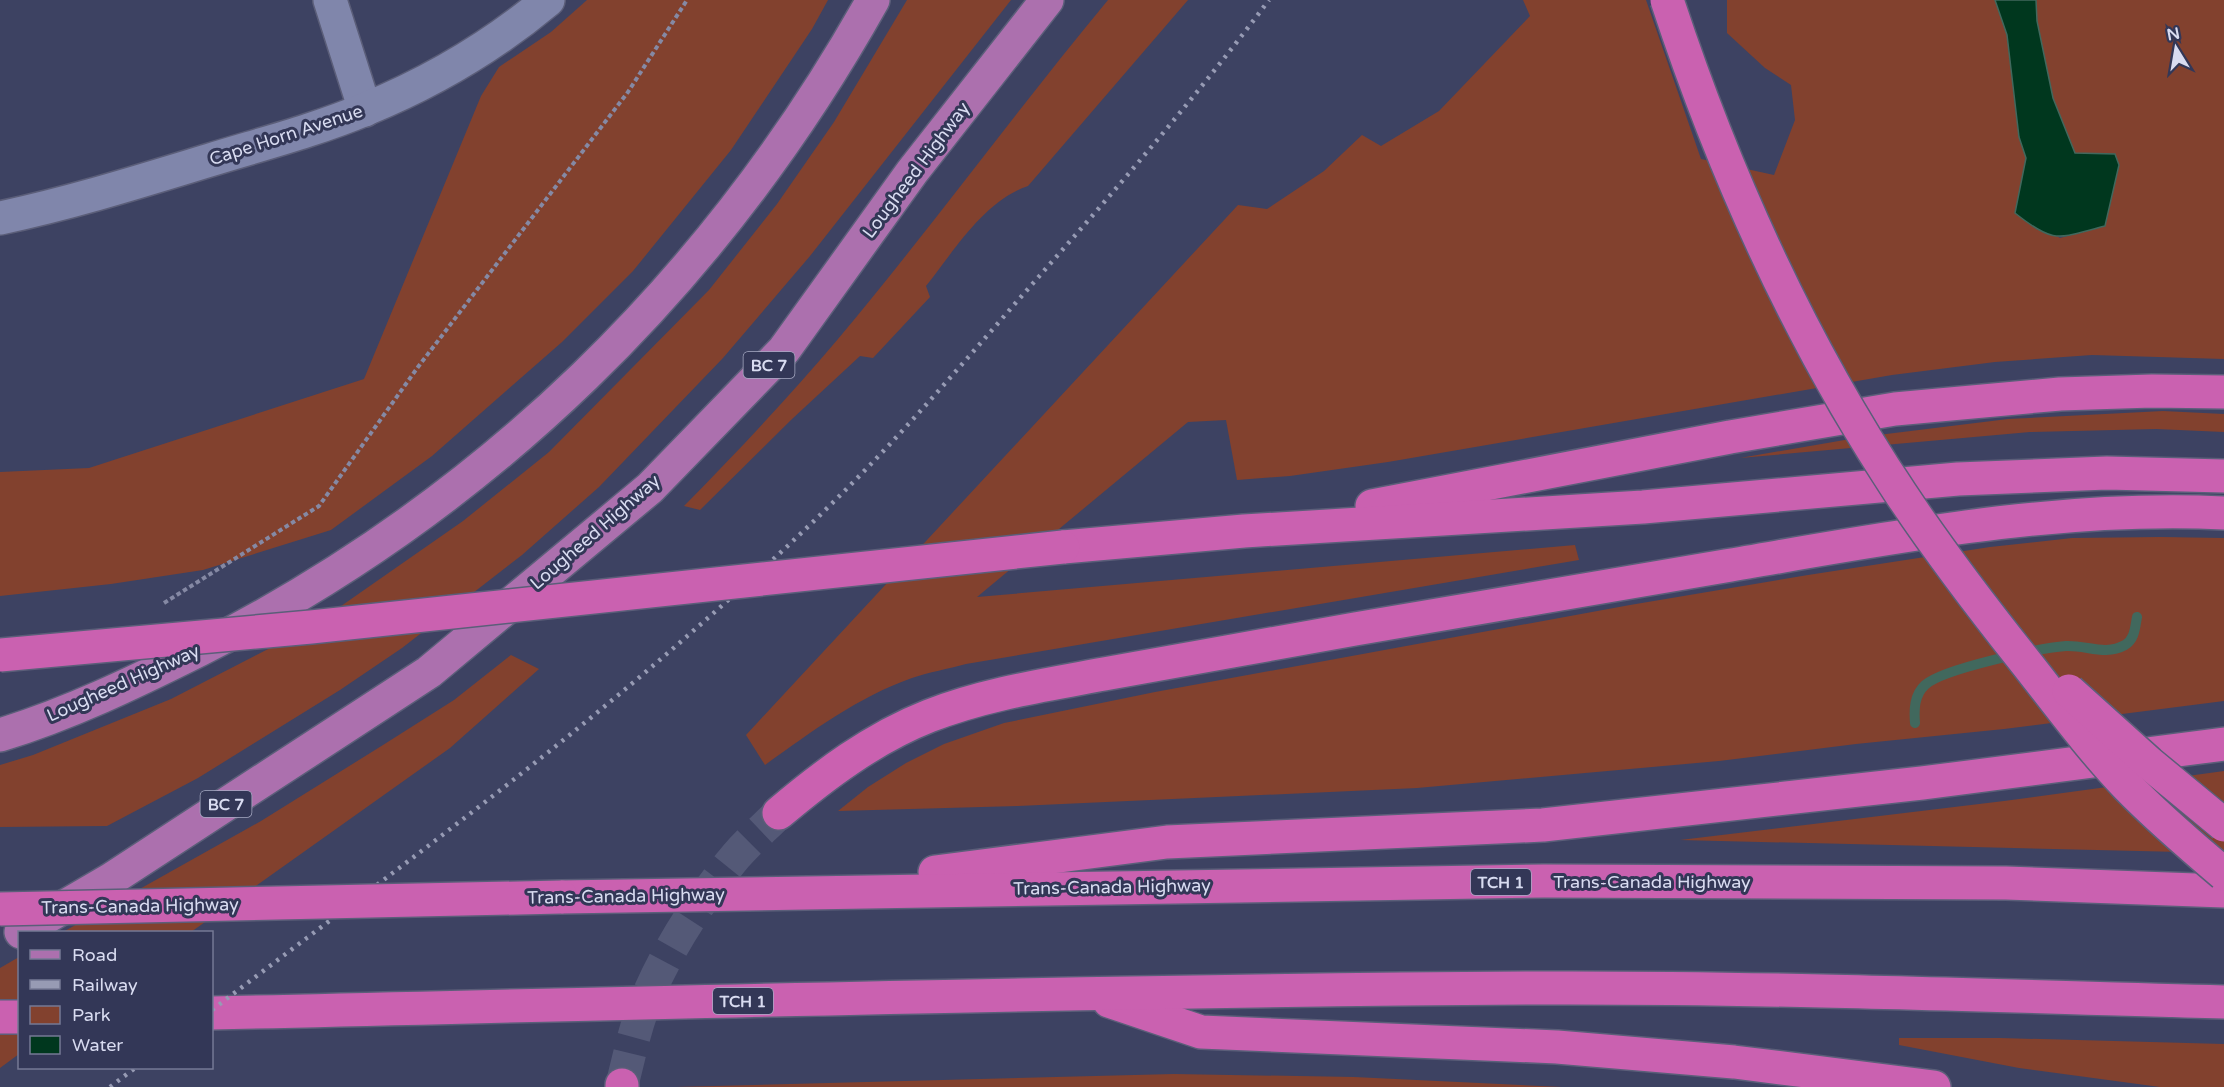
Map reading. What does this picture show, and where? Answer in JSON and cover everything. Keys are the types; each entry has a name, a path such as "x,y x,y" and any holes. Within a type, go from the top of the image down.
{"highway":[{"path":"1667,0 1716,136 1788,295 1835,384 1884,468 1939,550 1979,604 2119,777 2166,825 2224,874"},
{"path":"1244,531 1718,439 1895,409 2060,394 2152,391 2224,392"},
{"path":"0,655 311,627 1063,547 1244,531 1643,507 1958,478 2107,473 2224,477"},
{"path":"779,813 840,765 892,733 927,716 1035,687 1899,535 2041,518 2128,513 2224,513"},
{"path":"1979,604 2097,717 2224,825"},
{"path":"778,892 1167,842 1543,825 1922,783 2224,744"},
{"name":"Trans-Canada Highway","path":"0,909 778,892 1544,881 2006,883 2224,891"},
{"name":"TCH 1","path":"213,1013 1088,994 1564,988 1792,990 2224,1002"},
{"path":"1088,994 1201,1032 1557,1047 1734,1062 1934,1087"},
{"path":"0,1017 18,1017"}],"main road":[{"name":"Lougheed Highway","path":"0,735 143,678 241,628 393,536 504,450 610,352 659,301 706,245 749,191 791,132 831,72 873,0"},
{"name":"Lougheed Highway","path":"23,931 110,880 429,672 650,488 784,350 912,172 1047,0"},
{"name":"Lougheed Highway","path":"0,945 18,934"}],"street":[{"path":"330,0 365,110"},
{"name":"Cape Horn Avenue","path":"0,218 151,178 365,110 468,58 516,27 548,0"}],"path":[{"path":"158,608 319,506 418,368 628,92 687,0"}],"green space":[{"path":"587,0 828,0 812,29 731,150 633,271 562,342 432,456 331,530 203,570 111,584 0,596 0,472 89,468 364,379 481,96 499,67 551,32"},
{"path":"907,0 1011,0 810,256 723,358 599,487 522,555 402,648 340,690 198,778 107,826 0,827 0,765 33,755 171,699 311,627 463,521 549,452 709,290 777,204 834,122"},
{"path":"1108,0 1188,0 1028,186 997,203 971,228 926,286 930,297 873,358 860,356 700,510 684,506 801,382 838,339"},
{"path":"1523,0 1646,0 1701,159 1774,175 1795,120 1791,85 1765,68 1727,33 1727,0 1995,0 2007,35 2019,137 2026,158 2015,213 2060,238 2105,226 2119,165 2115,154 2075,154 2053,98 2037,21 2036,0 2224,0 2224,359 2092,355 1995,362 1892,375 1388,462 1290,476 1237,480 1226,420 1188,422 977,597 1575,545 1579,560 966,664 932,672 892,686 854,705 765,765 746,735 1238,205 1267,209 1324,171 1362,135 1381,146 1439,111 1530,16"},
{"path":"2163,411 2224,414 2224,432 2156,429 2030,432 1740,458 1862,437 2008,419"},
{"path":"2072,538 2224,538 2224,701 2004,729 1719,761 1417,788 1018,806 838,811 868,787 906,763 944,744 1004,723 1155,692 1630,605 1808,575 1990,547"},
{"path":"511,655 539,669 450,748 192,931 65,931 261,821 454,700"},
{"path":"2224,771 2224,853 1680,840 2004,801"},
{"path":"18,958 18,1055 0,1068 0,968"},
{"path":"1899,1038 2000,1038 2224,1044 2224,1087 2160,1087 2019,1068 1899,1045"},
{"path":"1174,1074 1354,1077 1562,1087 675,1087"}],"water":[{"path":"1995,0 2036,0 2037,21 2053,98 2075,153 2115,154 2119,165 2105,226 2077,234 2057,236 2039,230 2015,213 2026,158 2019,137 2007,35"}],"waterway":[{"path":"1915,723 1915,708 1919,693 1925,685 1935,679 1992,660 2053,648 2066,646 2103,650 2118,648 2131,640 2137,617"}],"tunnel":[{"path":"622,1085 642,1010 675,943 723,872 741,850 779,813"}],"railway":[{"path":"213,1009 456,825 576,730 693,631 805,529 911,422 1059,254 1182,111 1269,0"},
{"path":"110,1087 134,1069"}]}
